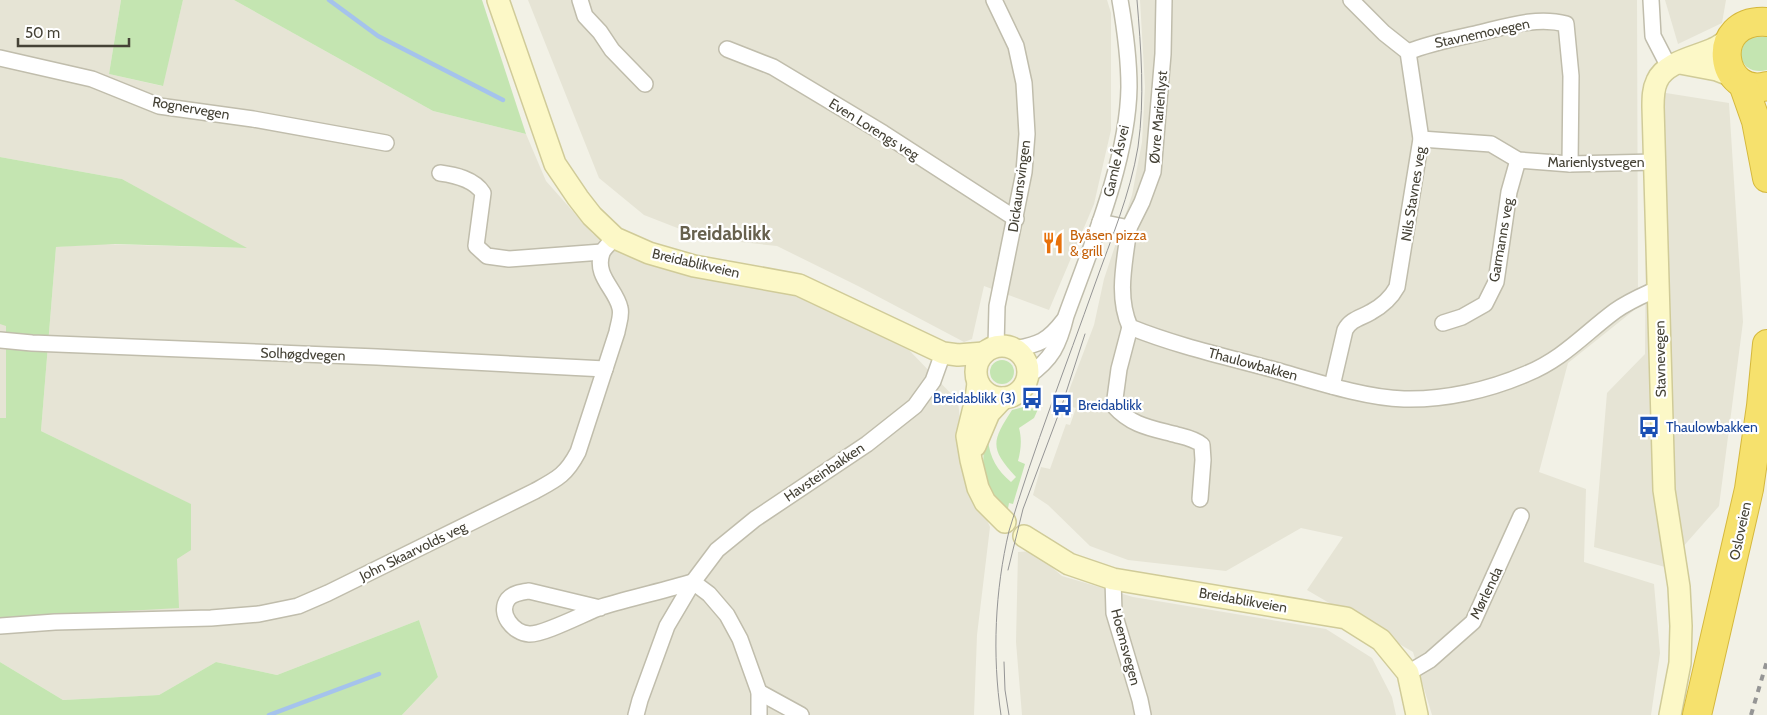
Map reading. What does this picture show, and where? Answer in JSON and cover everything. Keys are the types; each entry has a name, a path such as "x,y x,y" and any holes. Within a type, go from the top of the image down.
{"highway":[{"path":"1745,0 1744,10 1726,49 1726,60 1730,69 1749,82 1767,178"},
{"path":"1733,35 1745,24 1756,21 1767,22 1760,0"},
{"name":"Osloveien","path":"1698,715 1749,488 1760,414 1767,344"}],"street":[{"name":"Breidablikveien","path":"498,0 555,164 592,216 609,245 649,253 694,266 799,285 943,353 958,355 998,350"},
{"path":"580,0 585,16 600,32 612,50 645,84"},
{"name":"Dickaunsvingen","path":"994,0 1016,46 1024,83 1027,134 1024,172 1016,219 997,306 998,350"},
{"name":"Gamle Åsvei","path":"1028,376 1043,364 1055,350 1115,174 1125,126 1129,88 1128,51 1120,0"},
{"name":"Øvre Marienlyst","path":"1129,228 1142,202 1153,172 1163,54 1164,0"},
{"path":"1351,0 1384,33 1408,52"},
{"path":"1651,0 1653,36 1674,65 1716,70 1749,82"},
{"name":"Stavnemovegen","path":"1408,52 1424,45 1527,22 1554,21 1566,24 1571,76 1570,164"},
{"path":"1674,65 1692,56 1715,49 1733,35"},
{"name":"Even Lorengs veg","path":"727,49 773,66 883,133 1016,219"},
{"name":"Nils Stavnes veg","path":"1332,386 1345,330 1349,323 1372,312 1384,303 1392,296 1397,287 1421,139 1408,52"},
{"name":"Rognervegen","path":"0,58 92,79 159,106 253,119 386,144"},
{"name":"Stavnevegen","path":"1670,715 1680,663 1681,626 1679,587 1664,490 1654,92 1658,79 1674,65"},
{"name":"Marienlystvegen","path":"1421,139 1491,144 1518,160 1570,164 1655,162"},
{"name":"Garmanns veg","path":"1442,323 1462,317 1485,304 1496,282 1509,192 1518,160"},
{"path":"440,173 454,175 466,180 478,186 483,193 476,246 488,256 508,259 609,245"},
{"path":"1100,222 1129,228 1122,290 1124,314 1130,327 1119,369 1114,406 1132,422 1191,439 1202,445 1203,460 1200,499"},
{"name":"John Skaarvolds veg","path":"0,626 55,622 211,618 259,614 298,606 328,593 556,479 570,467 578,452 617,332 621,312 619,303 602,276 609,245"},
{"name":"Thaulowbakken","path":"1130,327 1168,341 1332,386 1402,399 1425,399 1494,385 1526,374 1556,360 1615,311 1659,288"},
{"name":"Gamle Åsvei","path":"998,350 1033,346 1044,340 1066,316"},
{"name":"Solhøgdvegen","path":"0,340 605,369"},
{"path":"977,380 985,392 996,398 1010,397 1022,389 1028,376 1026,363 1018,352 998,350 976,366 976,399 967,436 971,460 978,488 985,502 1004,522"},
{"name":"Breidablikveien","path":"943,353 955,366 977,380"},
{"name":"Havsteinbakken","path":"636,715 667,626 693,582 718,550 755,519 867,444 915,406 933,381 943,353"},
{"path":"971,460 976,440 989,413 1002,398"},
{"name":"Mørlenda","path":"1408,673 1430,660 1473,622 1522,516"},
{"name":"Breidablikveien","path":"1024,536 1069,564 1113,579 1346,618 1381,640 1408,673 1417,715"},
{"name":"Hoemsvegen","path":"1113,579 1114,613 1143,715"},
{"path":"600,608 528,591 517,593 508,599 504,608 506,619 515,628 529,634 542,631 600,608 693,582 709,594 727,615 740,639 759,692 759,715"},
{"path":"759,692 801,715"}],"shaded area":[{"path":"0,0 121,0 109,74 162,86 183,0 234,0 433,111 526,134 546,181 593,234 631,257 663,269 796,295 909,350 958,401 965,470 990,527 977,635 974,715 402,715 438,677 419,620 277,675 216,662 159,695 63,700 0,662 0,618 45,615 177,559 190,504 41,431 56,247 101,244 245,248 122,179 0,157"},
{"path":"528,0 1107,0 1111,13 1111,130 1094,204 1049,310 984,286 972,339 964,342 777,246 703,238 644,215 599,178"},
{"path":"1140,0 1637,0 1638,307 1568,363 1539,472 1586,489 1584,562 1654,584 1660,653 1651,715 1432,715 1413,652 1307,590 1343,537 1301,528 1226,571 1128,560 1090,546 1048,505 1033,495 1041,467 1050,469 1066,424 1070,425 1076,408 1072,407 1073,403 1065,401 1094,325 1104,279 1132,195 1142,142 1145,87"},
{"path":"1665,0 1726,0 1722,23 1678,44"},
{"path":"1647,90 1729,103 1743,322 1719,506 1665,567 1594,547 1607,393 1645,354"},
{"path":"0,321 6,322 6,418 0,418"},
{"path":"1033,551 1062,576 1133,597 1326,629 1372,658 1392,697 1396,715 1022,715 1016,642 1018,552"}],"green space":[{"path":"121,0 183,0 163,86 109,74"},
{"path":"234,0 482,0 526,134 433,111"},
{"path":"1767,36 1767,70 1752,70 1747,67 1741,57 1744,44 1749,38"},
{"path":"0,157 122,179 247,248 115,244 56,247 41,431 191,504 191,550 177,559 179,608 0,618 0,418 6,418 6,326 0,324"},
{"path":"1002,360 1010,364 1014,372 1010,380 1002,384 994,380 990,372 994,364"},
{"path":"1035,405 1039,407 1034,418 1019,428 1021,444 1018,461 1025,464 1013,504 1009,503 1007,514 989,492 983,467 984,442 988,440 990,452 995,463 1011,482 1016,477 1001,459 996,444 997,437 1012,410 1027,406 1028,409 1035,408"},
{"path":"419,620 438,677 402,715 0,715 0,662 63,700 159,695 216,662 277,675"}],"waterway":[{"path":"329,0 378,36 503,100"},
{"path":"269,715 379,674"}],"tram line":[{"path":"1001,715 996,669 996,623 1004,553 1009,531 1040,438 1120,217 1135,165 1140,129 1142,92 1137,0"},
{"path":"1008,570 1023,509 1062,405 1085,334"},
{"path":"1004,662 1005,690 1009,715"}],"railway":[{"path":"1751,715 1767,661"}],"place":[{"name":"Byåsen pizza & grill","path":"1053,243"},
{"name":"Breidablikk (3)","path":"1032,398"},
{"name":"Breidablikk","path":"1062,405"},
{"name":"Thaulowbakken","path":"1649,427"}],"district":[{"name":"Breidablikk","path":"725,233"}]}
